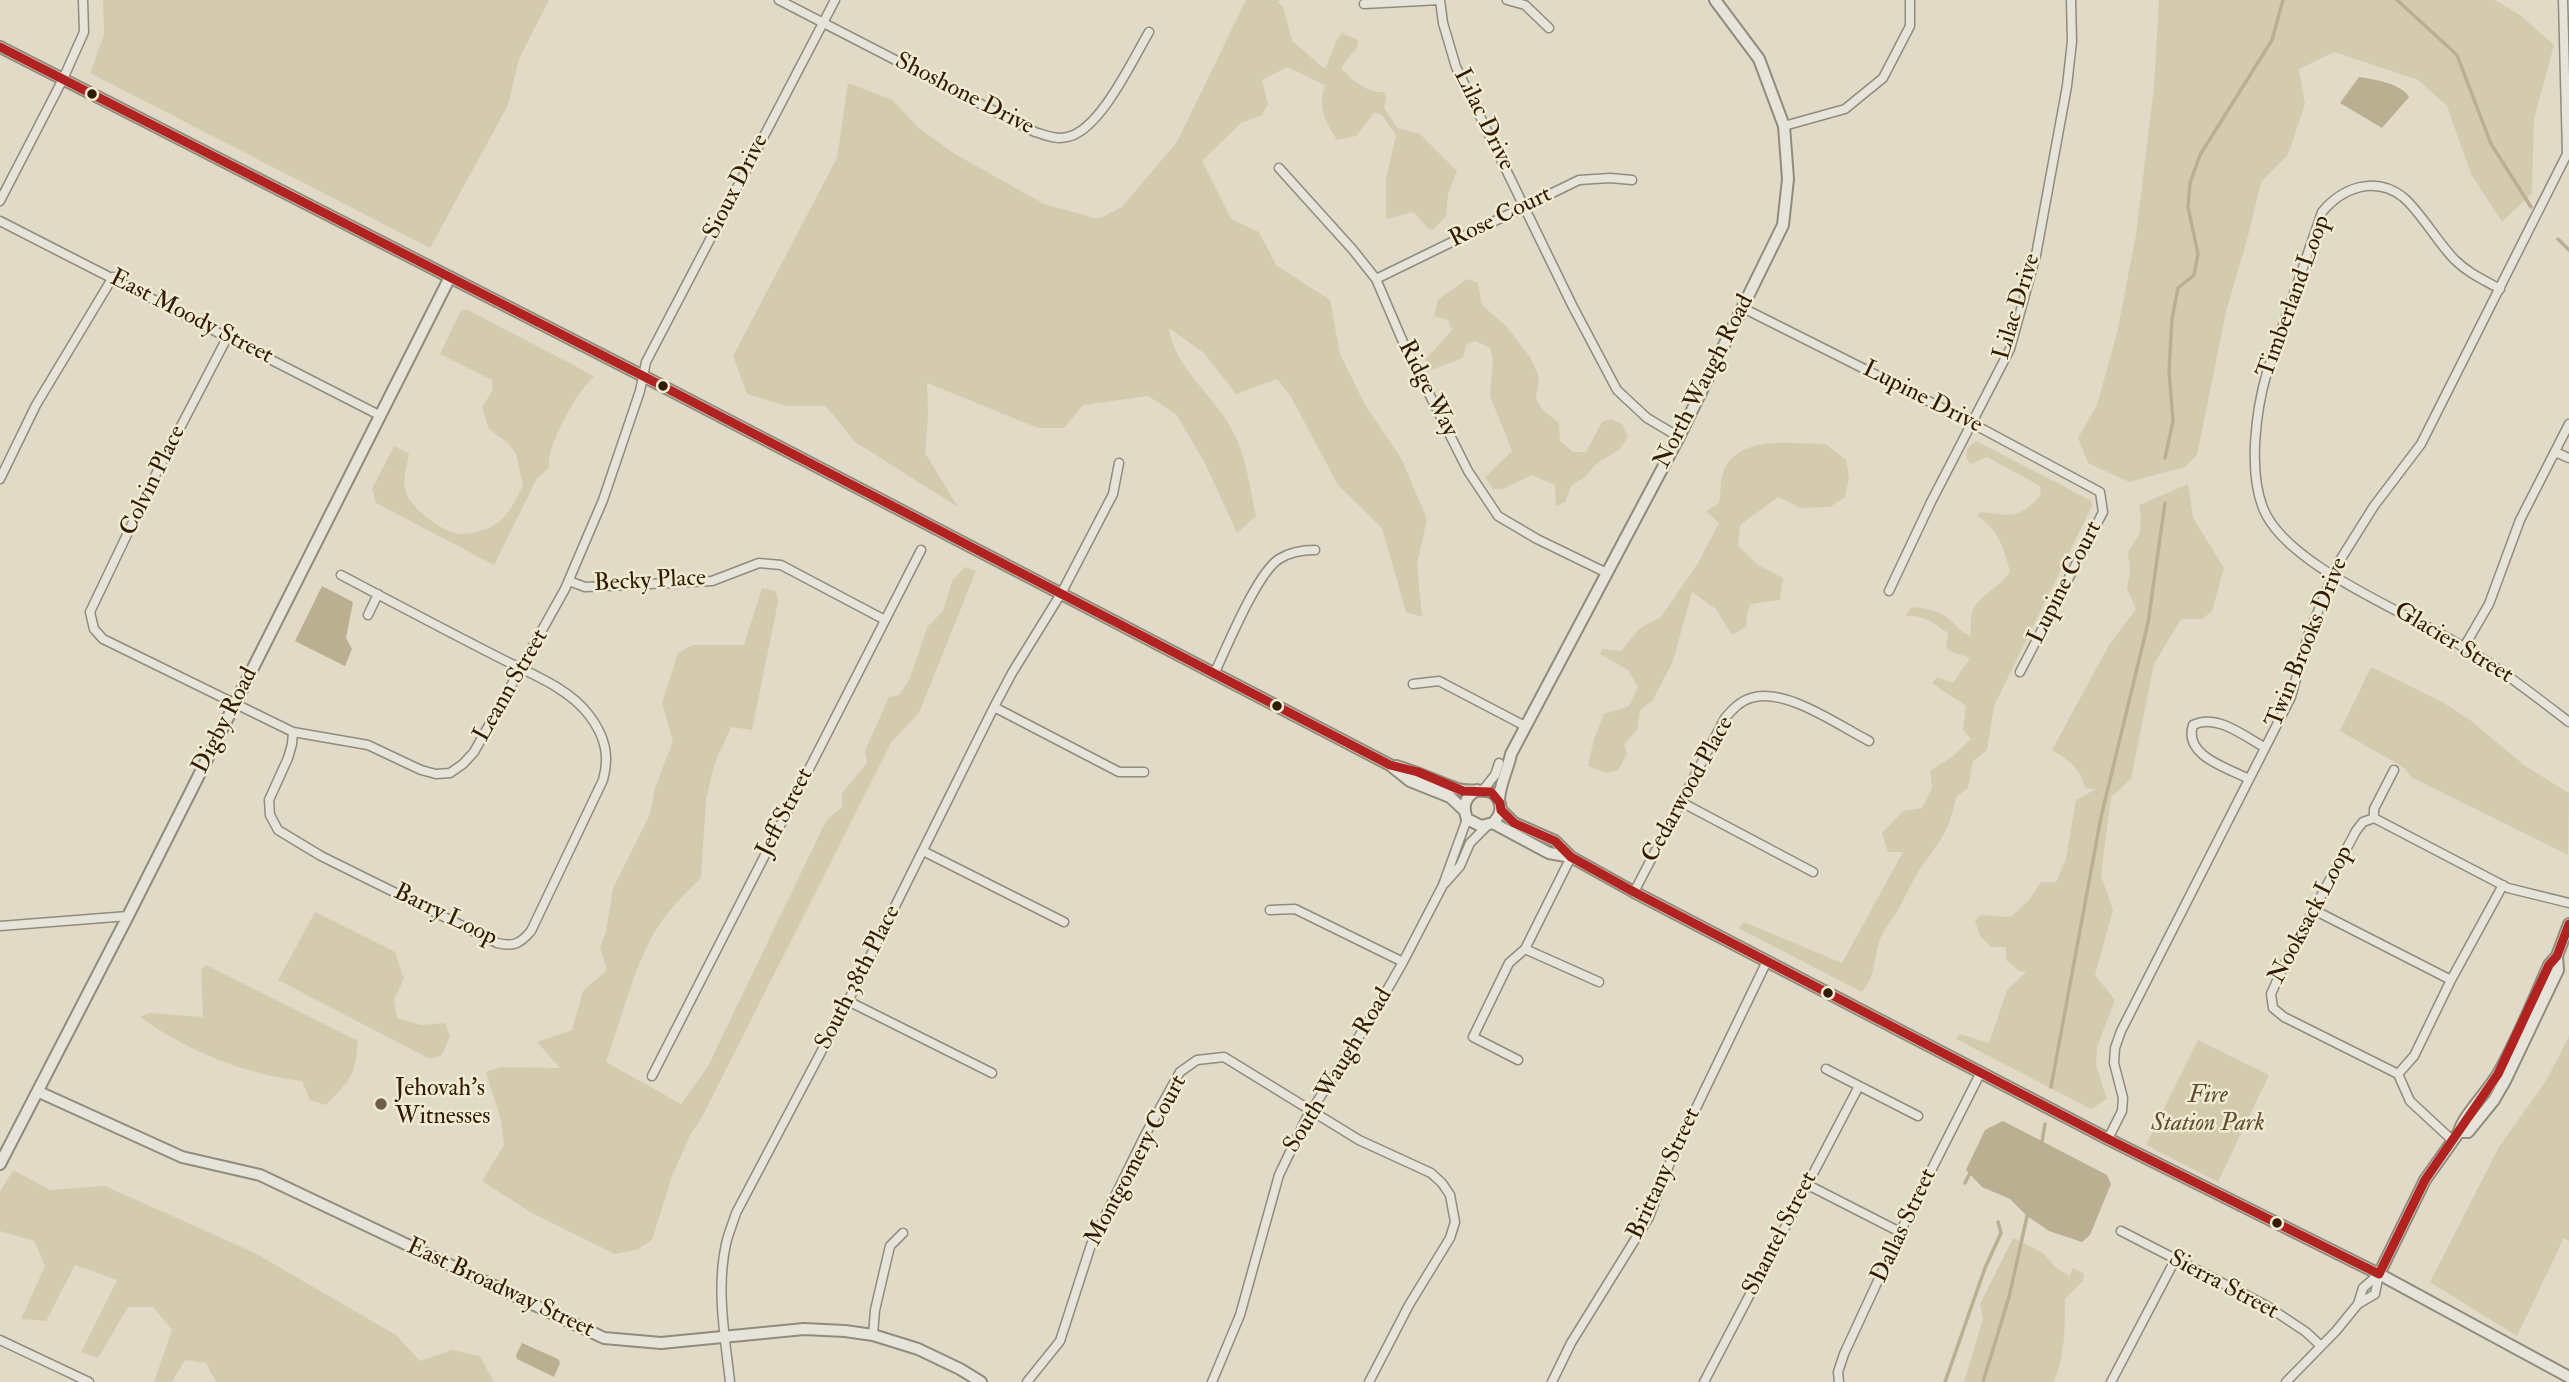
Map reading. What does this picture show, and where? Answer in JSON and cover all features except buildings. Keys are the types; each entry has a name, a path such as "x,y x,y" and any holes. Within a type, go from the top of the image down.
{"street":[{"path":"0,201 63,79 84,32 83,0"},
{"name":"Shoshone Drive","path":"779,0 1035,132 1056,138 1070,137 1088,127 1101,113 1149,32"},
{"name":"Sioux Drive","path":"643,376 646,362 835,0"},
{"path":"1364,4 1440,0"},
{"name":"Lilac Drive","path":"1440,0 1443,23 1456,67 1572,305 1617,390 1647,418 1679,437"},
{"path":"1507,0 1525,5 1549,28"},
{"name":"North Waugh Road","path":"1500,805 1500,788 1511,754 1679,437 1783,225 1788,179 1784,126 1759,59 1715,0"},
{"path":"1784,126 1845,109 1883,78 1910,26 1910,0"},
{"name":"Lilac Drive","path":"1889,591 2010,349 2036,255 2067,86 2072,41 2071,0"},
{"name":"Twin Brooks Drive","path":"2108,1139 2122,1111 2123,1098 2114,1063 2120,1031 2291,696 2308,636 2333,574 2374,506 2420,444 2567,155 2567,38 2563,0"},
{"path":"0,47 1215,672 1390,765 1410,781 1457,801 1474,824 1490,824 1549,853 1571,857"},
{"name":"Ridge Way","path":"1279,168 1376,279 1403,342 1468,471 1498,516 1537,539 1607,573"},
{"name":"Rose Court","path":"1376,279 1578,180 1632,180"},
{"name":"Timberland Loop","path":"2333,574 2309,562 2272,523 2263,508 2255,465 2260,394 2322,212 2334,197 2358,186 2385,188 2403,197 2455,260 2475,276 2500,289"},
{"name":"East Moody Street","path":"0,221 381,416"},
{"path":"0,479 36,405 113,277"},
{"name":"Digby Road","path":"0,1164 450,277"},
{"name":"Lupine Drive","path":"1743,307 1972,423 2100,492"},
{"name":"Colvin Place","path":"94,629 90,612 156,474 228,336"},
{"name":"Leann Street","path":"94,629 103,639 293,732 368,744 421,770 436,774 450,773 463,765 474,752 569,581 603,500 643,376"},
{"path":"2464,647 2489,604 2520,520 2569,424"},
{"path":"2555,452 2569,458"},
{"name":"South 38th Place","path":"730,1382 722,1310 722,1272 726,1243 737,1213 848,1001 994,707 1062,592 1113,494 1119,463"},
{"name":"Lupine Court","path":"2020,672 2103,512 2100,492"},
{"name":"Jeff Street","path":"652,1076 922,550"},
{"path":"1215,672 1258,584 1277,560 1300,550 1315,550"},
{"name":"Becky Place","path":"569,581 585,587 712,581 759,563 781,565 885,620"},
{"name":"Glacier Street","path":"2333,574 2464,647 2515,680 2569,721"},
{"path":"341,575 522,669"},
{"path":"369,615 378,594"},
{"name":"Barry Loop","path":"293,732 288,758 269,800 270,815 278,830 321,856 498,943 510,946 522,942 531,931 603,780 608,764 606,746 589,714 575,700 522,669"},
{"path":"1413,684 1440,681 1525,726"},
{"name":"Cedarwood Place","path":"1634,892 1724,718 1737,706 1750,698 1768,695 1787,698 1869,741"},
{"path":"994,707 1119,772 1144,772"},
{"path":"2249,779 2202,754 2193,745 2190,734 2193,725 2203,720 2215,722 2264,747"},
{"name":"North Waugh Road","path":"1480,790 1495,775 1499,763 1511,754"},
{"path":"1390,765 1418,772 1464,791 1491,792 1514,823 1555,841 1571,857 1634,892 2108,1139 2379,1274 2569,1377"},
{"path":"2394,770 2374,809 2374,818 2503,885 2569,903"},
{"path":"1466,815 1466,799 1480,790"},
{"path":"1681,802 1813,872"},
{"path":"1490,824 1500,805"},
{"name":"South Waugh Road","path":"1212,1382 1240,1315 1279,1175 1311,1112 1368,1023 1443,885 1466,815"},
{"name":"Nooksack Loop","path":"2374,818 2363,822 2356,831 2271,994 2273,1008 2284,1017 2398,1074"},
{"name":"South Waugh Road","path":"1443,885 1460,866 1470,844 1490,824"},
{"path":"923,851 1064,922"},
{"path":"1518,1060 1473,1037 1510,963 1525,949 1571,857"},
{"path":"2456,1136 2410,1101 2398,1074 2414,1056 2451,980 2503,885"},
{"path":"1270,910 1295,909 1403,962"},
{"path":"2314,910 2451,980"},
{"path":"0,926 128,916"},
{"path":"2286,1382 2358,1304 2363,1287 2379,1274 2425,1181 2456,1136 2468,1132 2494,1100 2558,970 2557,956 2569,924"},
{"path":"1525,949 1600,982"},
{"name":"Brittany Street","path":"1552,1382 1571,1343 1649,1217 1671,1160 1768,961"},
{"path":"848,1001 992,1073"},
{"name":"Montgomery Court","path":"1027,1382 1060,1341 1091,1245 1180,1072 1197,1060 1224,1057 1359,1140 1431,1173 1450,1195 1455,1222 1450,1238 1409,1305 1369,1382"},
{"path":"1826,1069 1918,1116"},
{"name":"Dallas Street","path":"1839,1382 1838,1372 1844,1354 1900,1232 1981,1072"},
{"name":"Shantel Street","path":"1704,1382 1858,1086"},
{"name":"East Broadway Street","path":"39,1091 182,1157 260,1175 604,1338 661,1343 804,1329 845,1331 873,1335 918,1349 981,1382"},
{"path":"1806,1184 1900,1232"},
{"name":"Sierra Street","path":"2121,1231 2267,1306 2306,1332 2321,1346"},
{"path":"873,1335 875,1310 890,1246 903,1233"},
{"path":"2111,1382 2175,1260"},
{"path":"0,1340 89,1382"}],"green space":[{"path":"103,0 549,0 519,59 508,105 430,248 90,73 104,35"},
{"path":"1246,0 1280,0 1278,3 1283,6 1292,41 1325,69 1342,33 1358,40 1357,47 1341,68 1365,88 1384,92 1384,107 1397,128 1420,134 1457,171 1448,194 1446,216 1434,229 1429,229 1413,212 1386,219 1386,180 1396,135 1382,115 1374,113 1356,136 1337,140 1322,107 1325,85 1287,67 1262,80 1268,104 1262,115 1241,123 1202,161 1231,219 1259,232 1276,265 1330,300 1340,354 1365,405 1401,458 1427,519 1417,564 1422,617 1406,612 1382,528 1338,485 1291,397 1277,379 1236,394 1204,353 1169,328 1172,341 1185,367 1224,416 1240,449 1256,516 1237,533 1205,463 1176,414 1148,396 1083,405 1064,428 1038,428 927,383 925,453 958,507 855,442 826,406 787,406 747,394 733,356 837,158 848,83 892,100 919,128 955,154 1044,204 1098,219 1122,207 1177,142"},
{"path":"2159,0 2495,0 2520,15 2554,45 2534,119 2532,193 2502,222 2471,174 2447,106 2418,80 2334,52 2299,69 2305,104 2288,155 2261,182 2226,312 2197,455 2185,467 2129,482 2088,463 2078,438 2097,405 2117,333 2136,235 2154,87"},
{"path":"1467,279 1478,283 1482,305 1507,327 1530,357 1539,376 1536,399 1543,410 1559,423 1560,441 1573,452 1586,452 1602,422 1611,419 1622,424 1628,437 1620,449 1595,465 1586,476 1571,486 1565,502 1556,506 1555,485 1532,475 1502,489 1493,489 1485,477 1512,451 1490,396 1493,360 1490,348 1475,341 1466,345 1463,358 1431,370 1425,360 1452,330 1448,320 1434,316 1438,300"},
{"path":"466,309 594,376 568,412 550,453 548,469 537,478 494,565 376,503 372,489 394,446 409,454 405,483 406,492 413,504 433,522 454,533 464,534 492,527 501,521 515,501 523,485 516,454 509,444 489,429 482,408 493,389 492,380 440,354 460,312"},
{"path":"1976,441 2093,504 1994,706 1987,750 1973,761 1968,788 1956,797 1944,834 1916,875 1884,931 1871,977 1862,992 1738,928 1744,922 1842,963 1903,852 1888,852 1882,833 1903,811 1922,808 1932,788 1930,771 1952,757 1971,739 1963,730 1966,706 1932,683 1937,677 1953,683 1970,658 1949,651 1946,645 1948,633 1938,626 1923,618 1906,616 1911,607 1936,612 1971,636 1971,616 1975,606 2010,571 1995,533 1977,516 1980,512 2007,515 2019,513 2041,495 2040,486 1987,457 1971,464 1966,458 1967,449"},
{"path":"1784,443 1826,444 1846,460 1849,478 1845,497 1830,507 1801,508 1778,497 1740,525 1738,546 1758,565 1783,578 1780,600 1751,604 1747,612 1746,627 1732,635 1716,609 1692,592 1673,661 1653,700 1640,710 1637,730 1624,744 1627,754 1618,770 1607,773 1588,766 1594,739 1604,714 1629,706 1638,687 1628,670 1600,654 1603,649 1621,651 1640,628 1661,617 1698,563 1719,523 1706,511 1719,503 1724,470 1731,459 1755,446"},
{"path":"2188,484 2193,518 2224,568 2212,611 2202,619 2181,619 2154,664 2131,779 2111,797 2101,876 2113,910 2095,975 2115,1000 2097,1047 2096,1066 2107,1099 2091,1109 1956,1039 1960,1034 1989,1043 2007,990 2026,972 2019,971 2006,960 2006,947 1991,947 1980,936 1975,921 1980,915 2011,917 2029,900 2041,882 2056,882 2066,859 2076,800 2096,789 2085,788 2077,770 2052,750 2109,645 2136,609 2127,589 2130,571 2128,552 2140,533 2139,505"},
{"path":"965,567 976,571 919,713 892,741 702,1117 690,1135 672,1176 652,1240 636,1250 615,1254 532,1213 482,1181 504,1145 501,1120 486,1072 501,1067 560,1068 537,1042 572,1030 583,991 607,970 600,947 606,932 613,888 650,814 655,788 673,741 662,703 678,653 693,645 744,645 762,588 776,591 778,602 752,730 731,727 714,765 706,800 701,878 670,910 652,937 636,971 606,1062 681,1104 707,1068 826,821 842,807 842,793 867,763 865,751 889,697 899,695 909,680 928,626 943,611 952,581"},
{"path":"2371,667 2442,702 2470,720 2525,766 2569,793 2568,855 2411,777 2403,767 2340,731"},
{"path":"315,912 395,952 404,979 394,999 397,1018 421,1025 445,1023 450,1036 442,1055 430,1059 278,980"},
{"path":"206,965 358,1041 350,1077 326,1105 310,1100 302,1081 259,1073 217,1059 177,1040 140,1017 149,1013 203,1017 201,970"},
{"path":"2569,1036 2569,1241 2564,1238 2517,1336 2430,1282 2499,1147 2546,1081"},
{"name":"Fire Station Park","path":"2198,1040 2269,1075 2218,1182 2146,1145"},
{"path":"13,1170 50,1190 105,1186 255,1253 396,1335 420,1361 452,1350 480,1356 494,1382 216,1382 206,1363 185,1360 172,1382 154,1382 172,1330 153,1307 128,1307 98,1358 81,1352 117,1280 75,1265 46,1321 21,1319 45,1266 34,1241 0,1231 0,1192"},
{"path":"2013,1238 2043,1253 2056,1268 2070,1276 2073,1268 2084,1274 2083,1281 2065,1299 2064,1341 2058,1372 2054,1382 1964,1382 1983,1319 1980,1304"}],"shaded area":[{"path":"2359,77 2394,85 2409,97 2382,128 2340,103"},
{"path":"322,586 353,602 346,638 352,649 345,666 295,641"},
{"path":"2003,1121 2107,1175 2111,1184 2090,1235 2082,1242 2049,1231 2027,1216 2010,1199 1982,1187 1966,1170 1985,1130"},
{"path":"522,1343 558,1359 560,1363 554,1377 517,1359 516,1355"}],"waterway":[{"path":"2165,458 2173,421 2169,371 2172,319 2178,288 2194,275 2198,254 2188,207 2190,183 2200,155 2272,40 2283,0"},
{"path":"2397,0 2457,55 2491,144 2531,207"},
{"path":"2558,239 2569,250"},
{"path":"2051,1087 2101,817 2148,623 2165,503"},
{"path":"2042,1142 2045,1124"},
{"path":"1965,1183 1970,1173"},
{"path":"1983,1382 2009,1297 2028,1212"},
{"path":"1945,1382 1985,1268 2001,1233 1998,1222"}],"transit line":[{"path":"0,47 643,376 1390,765 1418,772 1463,791 1491,792 1500,803 1501,810 1514,823 1555,841 1571,857 1634,892 2108,1139 2379,1274 2425,1180 2498,1074 2549,965 2557,956 2569,924"}],"place":[{"name":"Jehovah's Witnesses","path":"381,1104"}]}
